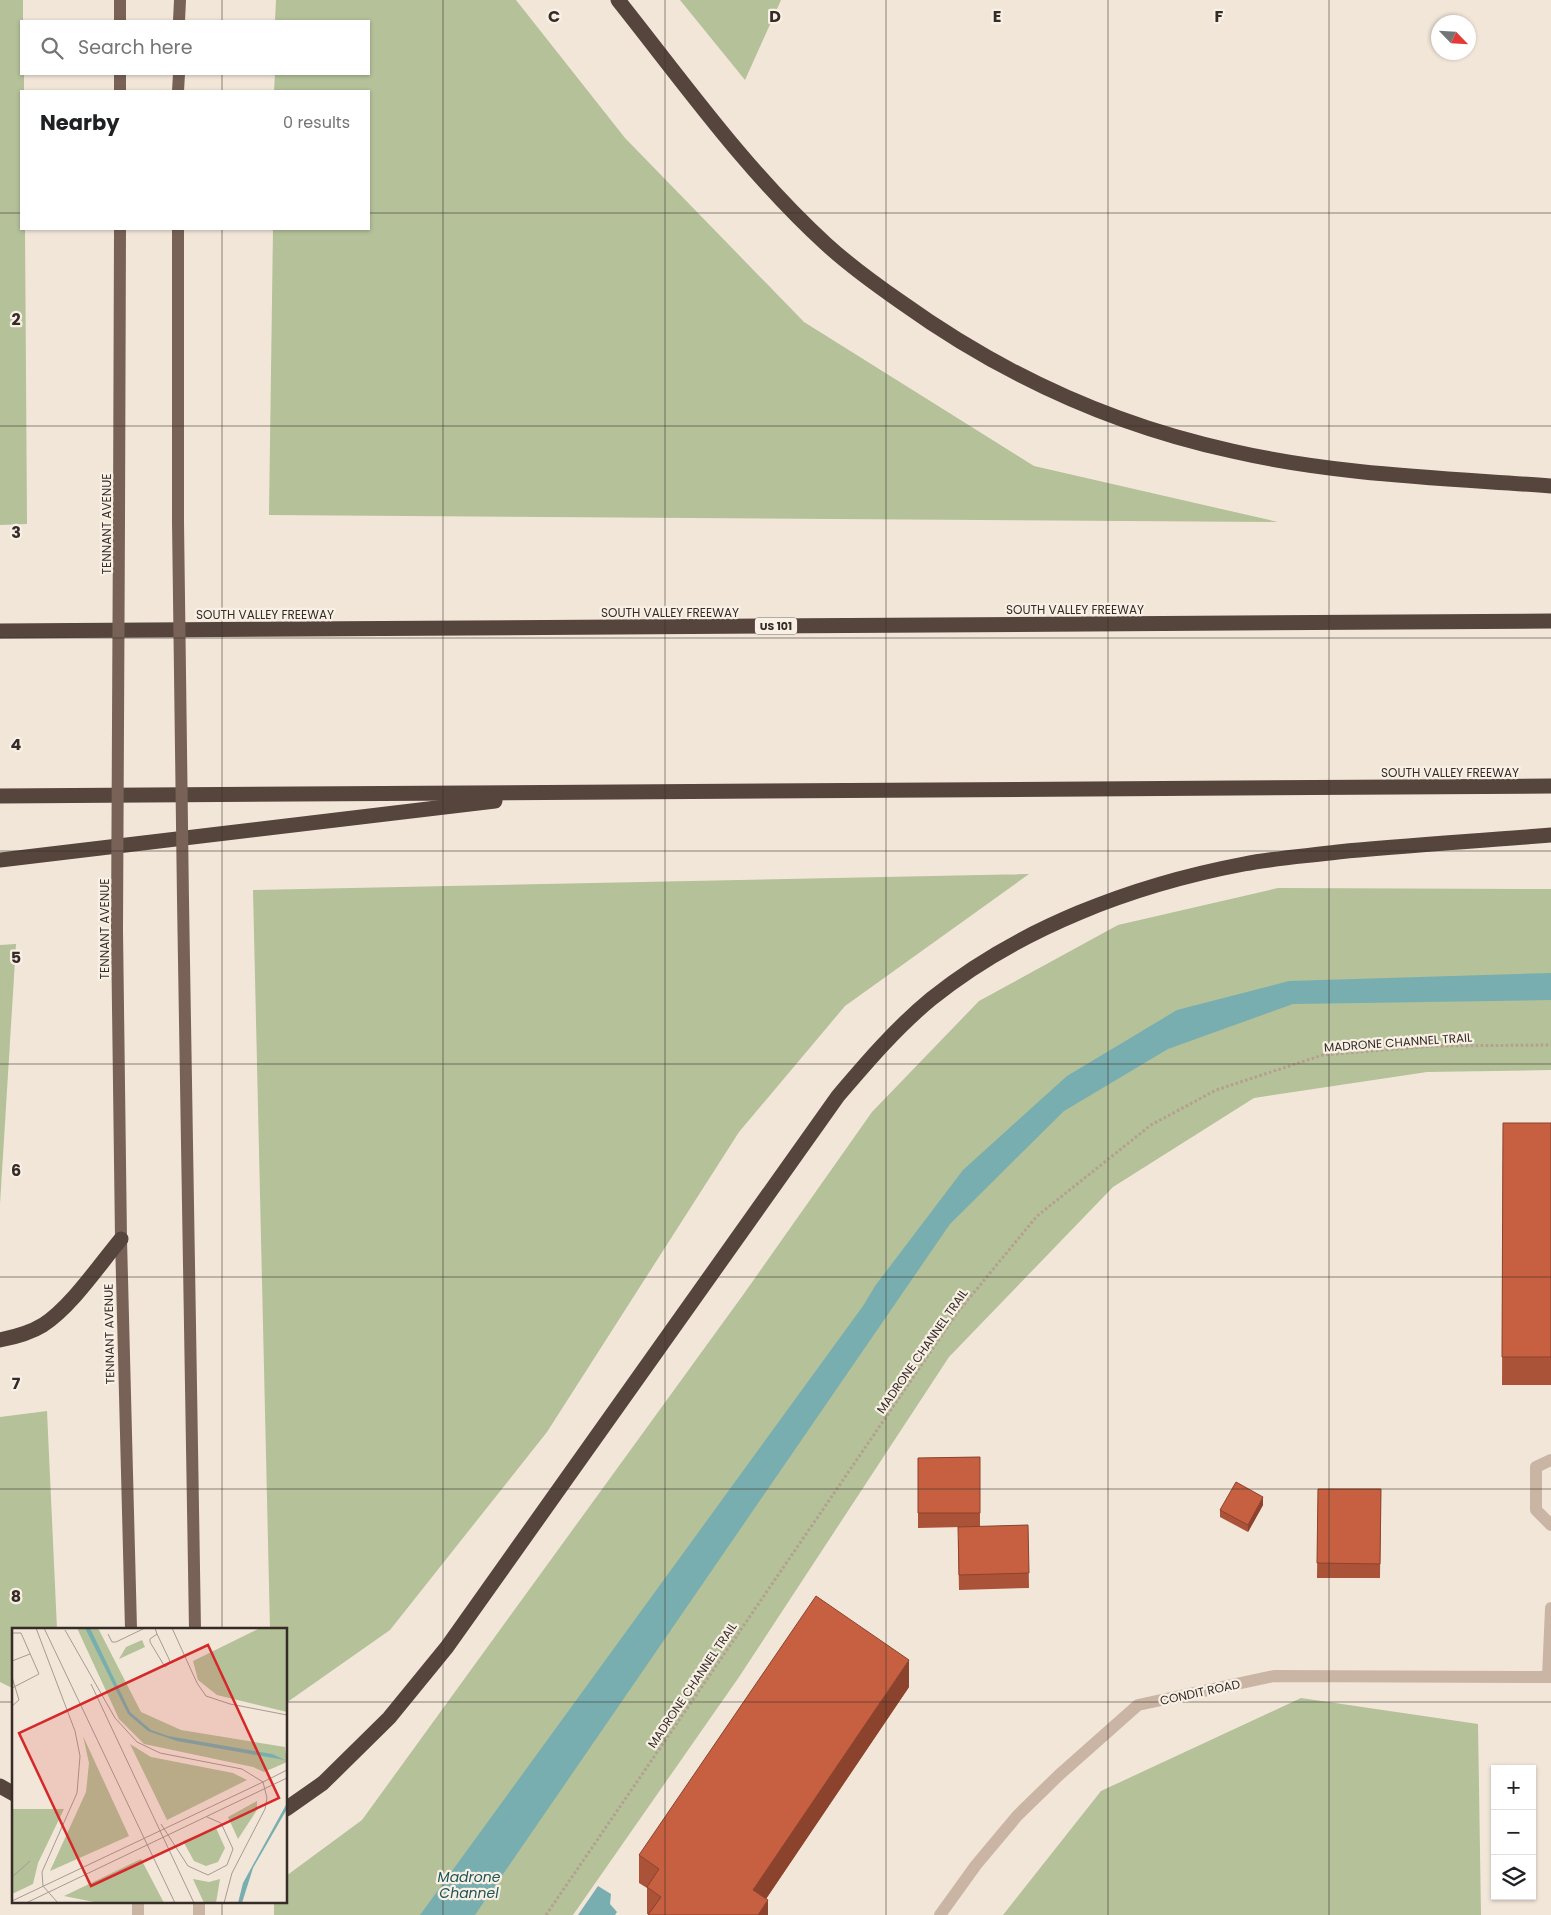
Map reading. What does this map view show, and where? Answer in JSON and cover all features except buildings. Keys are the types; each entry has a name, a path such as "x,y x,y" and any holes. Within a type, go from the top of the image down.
{"highway":[{"path":"618,0 748,162 787,206 827,245 877,285 923,318 1020,376 1068,398 1121,418 1177,437 1232,452 1351,470 1551,486"},
{"name":"SOUTH VALLEY FREEWAY","path":"0,631 1551,621"},
{"name":"SOUTH VALLEY FREEWAY","path":"0,796 1551,786"},
{"path":"0,860 568,792"},
{"path":"288,1808 323,1783 389,1718 447,1648 838,1096 888,1039 932,999 1018,940 1073,915 1184,878 1245,864 1302,856 1551,835"},
{"path":"0,1340 20,1336 42,1325 59,1312 121,1238"},
{"path":"0,1786 12,1793"}],"main road":[{"path":"120,0 120,20"},
{"path":"179,20 180,0"},
{"path":"120,75 120,90"},
{"path":"178,90 179,75"},
{"name":"TENNANT AVENUE","path":"120,230 117,930 121,1238 131,1628"},
{"path":"178,230 178,522 195,1628"}],"street":[{"path":"1551,1460 1536,1467 1536,1510 1551,1525"},
{"path":"1549,1677 1551,1608"},
{"name":"CONDIT ROAD","path":"940,1915 976,1865 1016,1816 1138,1705 1274,1676 1549,1677"},
{"path":"138,1902 138,1915"},
{"path":"199,1902 199,1915"}],"path":[{"name":"MADRONE CHANNEL TRAIL","path":"546,1915 957,1313 1037,1216 1152,1126 1216,1090 1323,1055 1432,1046 1551,1045"}],"green space":[{"path":"0,0 23,0 23,20 20,20 20,75 24,75 24,90 20,90 20,230 25,230 27,524 0,525"},
{"path":"276,0 516,0 625,138 804,322 1034,466 1278,522 269,515 273,230 370,230 370,90 274,90 275,75 370,75 370,20 275,20"},
{"path":"680,0 781,0 745,80"},
{"path":"1029,874 845,1006 739,1132 547,1432 390,1630 288,1702 288,1628 270,1628 253,890"},
{"path":"1278,888 1551,889 1551,1070 1427,1072 1254,1098 1113,1187 949,1357 739,1677 573,1915 274,1915 274,1902 288,1902 288,1875 362,1820 743,1295 872,1112 979,1001 1118,925"},
{"path":"16,944 0,1204 0,945"},
{"path":"47,1411 57,1628 12,1628 12,1688 0,1682 0,1417"},
{"path":"1301,1698 1478,1724 1481,1915 1003,1915 1101,1791"}],"water":[{"name":"Madrone Channel","path":"1551,973 1551,1000 1293,1004 1168,1049 1064,1111 950,1224 475,1915 420,1915 863,1306 875,1286 963,1170 1067,1076 1177,1010 1289,981"},
{"path":"598,1886 611,1894 610,1904 617,1912 615,1915 578,1915"}]}
